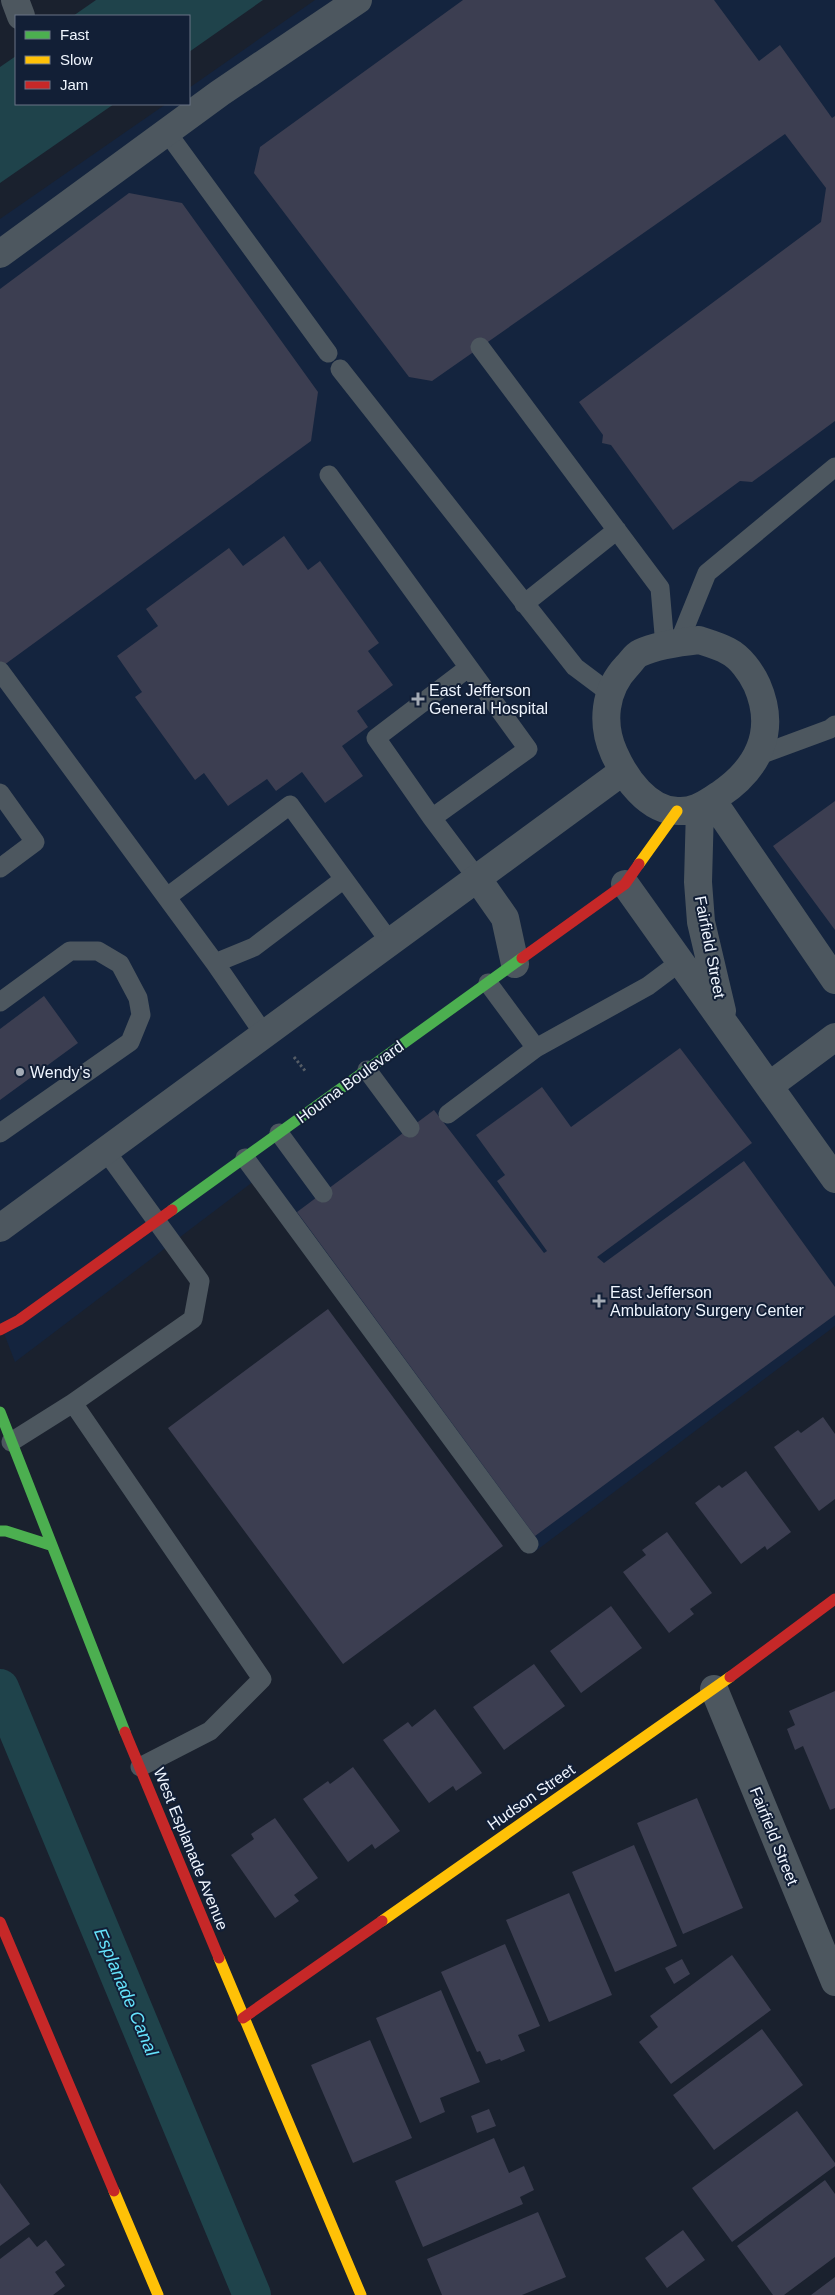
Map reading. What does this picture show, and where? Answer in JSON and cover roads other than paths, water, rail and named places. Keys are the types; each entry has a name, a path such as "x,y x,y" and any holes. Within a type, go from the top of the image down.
{"street":[{"path":"15,0 21,15"},
{"path":"0,254 166,131 358,0"},
{"path":"699,640 729,651 752,673 764,702 765,733 754,763 732,786 696,806 661,806 642,795 622,772 607,737 606,705 618,676 639,653 672,644 699,640"},
{"path":"0,1228 622,772"},
{"path":"696,806 835,980"},
{"name":"Houma Boulevard","path":"0,1330 19,1320 625,884 696,806"},
{"name":"Fairfield Street","path":"696,806 701,922 726,1025"},
{"path":"477,878 506,918 515,964"},
{"name":"Fairfield Street","path":"625,884 835,1179"},
{"path":"769,1086 835,1037"},
{"name":"West Esplanade Avenue","path":"0,1412 50,1545 140,1767 243,2018 361,2295"},
{"path":"0,1531 50,1545"},
{"name":"Hudson Street","path":"243,2018 714,1689 835,1599"},
{"name":"Fairfield Street","path":"714,1689 835,1982"},
{"path":"0,1922 158,2295"}],"lane":[{"path":"166,131 328,353"},
{"path":"480,348 660,588 672,644"},
{"path":"340,369 575,667 611,694"},
{"path":"672,644 707,573 835,467"},
{"path":"329,475 528,749 432,818"},
{"path":"524,604 617,530"},
{"path":"468,668 376,738 477,878"},
{"path":"0,671 167,897 264,1034"},
{"path":"756,756 830,729 835,725"},
{"path":"0,793 35,842 0,868"},
{"path":"167,897 290,805 390,942"},
{"path":"215,963 254,947 344,879"},
{"path":"0,1002 70,951 98,951 120,964 138,998 141,1015 130,1042 0,1133"},
{"path":"448,1114 536,1048 648,986 680,962"},
{"path":"488,983 536,1048"},
{"path":"367,1070 410,1128"},
{"path":"279,1133 323,1193"},
{"path":"11,1442 73,1403 193,1319 200,1281 105,1150"},
{"path":"245,1158 529,1544"},
{"path":"73,1403 262,1678 210,1731 140,1767"}],"waterway":[{"name":"Esplanade Canal","path":"0,1688 252,2295"}],"place":[{"name":"East Jefferson General Hospital","path":"418,699"},
{"name":"Wendy's","path":"20,1072"},
{"name":"East Jefferson Ambulatory Surgery Center","path":"599,1301"}]}
